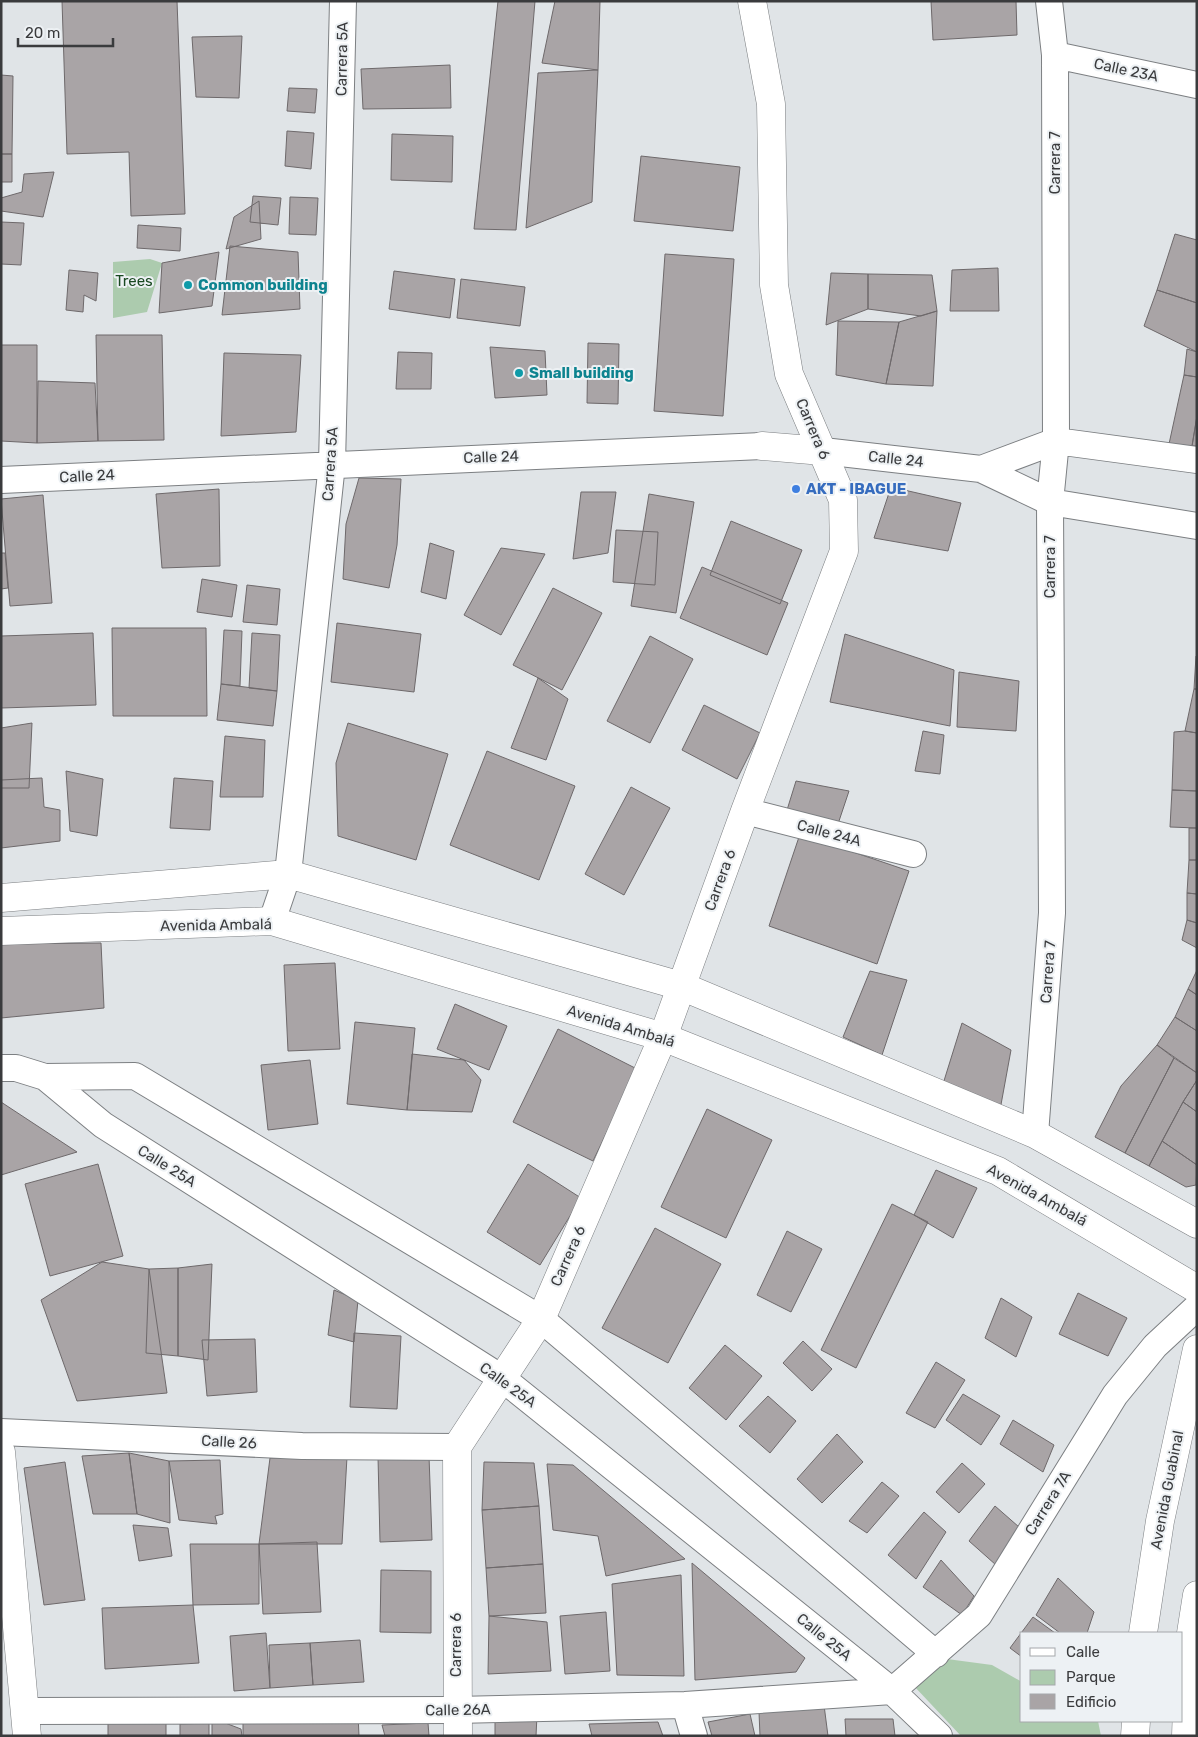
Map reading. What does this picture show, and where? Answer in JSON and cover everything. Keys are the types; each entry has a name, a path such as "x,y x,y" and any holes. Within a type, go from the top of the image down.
{"main road":[{"name":"Carrera 6","path":"457,1723 457,1447 541,1319 663,1037 744,811 844,551 843,500 789,374 774,285 771,104 752,1"},
{"name":"Calle 24","path":"762,446 823,451"},
{"path":"1,898 288,874 681,986 1035,1134 1197,1224"},
{"name":"Avenida Ambalá","path":"1,931 272,921 663,1037 998,1171 1197,1289"},
{"name":"Avenida Guabinal","path":"1143,1632 1160,1521 1197,1348"},
{"path":"1,1452 26,1724"},
{"path":"1186,1736 1189,1646 1197,1595"},
{"path":"1135,1736 1136,1722"}],"street":[{"name":"Carrera 5A","path":"272,921 288,874 332,464 343,1"},
{"name":"Carrera 7","path":"1035,1134 1052,913 1050,502 1056,441 1055,55 1049,1"},
{"name":"Calle 23A","path":"1055,55 1197,84"},
{"name":"Calle 24","path":"981,469 1056,441 1197,460"},
{"name":"Calle 24","path":"1,480 762,446"},
{"name":"Calle 24","path":"823,451 981,469 1050,502 1197,526"},
{"name":"Calle 24A","path":"744,811 913,854"},
{"name":"Calle 25A","path":"1,1068 16,1068 45,1077 136,1076 541,1319 936,1654"},
{"name":"Calle 25A","path":"45,1077 103,1125 503,1379 892,1691 939,1736"},
{"name":"Carrera 7A","path":"892,1691 980,1615 1115,1395 1155,1346 1197,1307"},
{"name":"Calle 26","path":"1,1432 302,1446 457,1447"},
{"name":"Calle 26A","path":"26,1724 457,1723 892,1691"},
{"path":"685,1706 694,1736"}],"green space":[{"name":"Trees","path":"150,259 162,263 147,312 113,318 113,262"},
{"path":"947,1659 992,1665 1020,1681 1020,1722 1098,1722 1101,1736 961,1736 913,1685"}],"building":[{"path":"62,1 177,1 185,214 131,216 129,152 67,154"},
{"path":"498,1 535,1 516,230 474,229"},
{"path":"555,1 600,1 598,70 542,63"},
{"path":"931,1 1016,1 1017,35 933,40"},
{"path":"242,36 239,98 196,97 192,37"},
{"path":"450,65 451,108 363,109 361,69"},
{"path":"598,70 592,202 526,228 538,73"},
{"path":"1,75 13,76 12,154 1,154"},
{"path":"289,88 317,89 315,113 287,111"},
{"path":"287,131 314,133 311,169 285,166"},
{"path":"392,134 453,136 452,182 391,180"},
{"path":"1,154 12,154 12,182 1,182"},
{"path":"641,156 740,167 733,231 634,221"},
{"path":"54,172 43,217 1,211 1,198 22,192 24,174"},
{"path":"253,196 281,198 278,225 250,222"},
{"path":"290,197 318,198 316,235 289,234"},
{"path":"259,201 261,239 226,249 234,217"},
{"path":"1,222 24,223 21,265 1,264"},
{"path":"138,225 181,228 180,251 137,248"},
{"path":"1175,234 1197,240 1197,303 1157,290"},
{"path":"230,246 298,252 300,309 222,315"},
{"name":"Common building","path":"219,252 212,306 159,313 162,263"},
{"path":"665,254 734,259 723,416 654,411"},
{"path":"998,268 999,311 950,311 952,270"},
{"path":"69,270 98,273 96,301 84,295 83,312 66,310"},
{"path":"394,271 455,279 450,318 389,309"},
{"path":"831,273 868,274 868,309 826,325"},
{"path":"868,274 932,275 937,311 921,316 868,309"},
{"path":"461,279 525,287 520,326 457,318"},
{"path":"1157,290 1197,303 1197,352 1144,326"},
{"path":"937,311 933,386 886,384 899,322"},
{"path":"838,321 899,322 886,384 836,375"},
{"path":"96,335 162,335 164,440 98,441"},
{"path":"588,343 619,344 618,404 587,403"},
{"path":"1,345 37,345 37,443 1,441"},
{"name":"Small building","path":"490,347 545,351 547,395 495,398"},
{"path":"1187,349 1197,352 1197,377 1184,375"},
{"path":"398,352 432,353 431,389 396,389"},
{"path":"224,353 301,355 296,432 221,436"},
{"path":"1184,375 1197,377 1197,416 1192,446 1169,444"},
{"path":"38,381 95,383 98,441 37,443"},
{"path":"1197,416 1197,446 1192,446"},
{"path":"359,478 401,479 397,545 389,588 343,579 346,524"},
{"path":"891,487 961,503 948,551 874,538"},
{"path":"219,489 220,566 162,568 156,494"},
{"path":"581,492 616,492 608,553 573,559"},
{"path":"649,494 694,502 676,613 631,606"},
{"path":"43,495 52,603 10,606 1,499"},
{"path":"731,521 802,550 780,604 710,575"},
{"path":"616,530 658,532 655,585 613,582"},
{"path":"430,543 454,551 446,599 421,592"},
{"path":"501,548 545,554 501,635 464,615"},
{"path":"1,553 5,553 8,588 1,589"},
{"path":"702,567 788,603 767,655 680,618"},
{"path":"202,579 237,585 232,617 197,612"},
{"path":"247,585 280,589 277,625 243,622"},
{"path":"553,588 602,613 562,690 513,665"},
{"path":"337,623 421,634 414,692 331,682"},
{"path":"112,628 206,628 207,716 113,716"},
{"path":"224,630 242,631 240,686 221,684"},
{"path":"93,633 96,705 1,708 1,636"},
{"path":"252,633 280,635 277,691 249,688"},
{"path":"845,634 954,670 950,726 830,702"},
{"path":"650,636 693,659 650,743 607,721"},
{"path":"1196,656 1197,689 1194,689"},
{"path":"959,672 1019,681 1016,731 957,727"},
{"path":"538,678 568,699 546,760 511,748"},
{"path":"221,684 277,691 273,726 217,720"},
{"path":"1194,689 1197,689 1197,733 1185,731"},
{"path":"704,705 760,733 737,779 682,750"},
{"path":"32,723 29,788 1,788 1,728"},
{"path":"348,723 448,754 416,860 338,836 336,763"},
{"path":"923,731 944,735 940,774 915,771"},
{"path":"1174,732 1197,733 1197,791 1172,790"},
{"path":"225,736 265,740 263,797 220,797"},
{"path":"487,751 575,786 539,880 450,845"},
{"path":"66,771 103,779 97,836 70,831"},
{"path":"42,778 44,807 60,810 60,841 1,848 1,780"},
{"path":"174,778 213,781 210,830 170,828"},
{"path":"796,781 849,791 838,824 787,810"},
{"path":"631,787 670,808 624,895 585,874"},
{"path":"1172,790 1197,791 1197,828 1170,827"},
{"path":"1189,828 1197,828 1197,860 1189,860"},
{"path":"800,834 909,871 877,964 769,926"},
{"path":"1189,860 1197,860 1197,894 1187,893"},
{"path":"1187,893 1197,894 1197,923 1187,920"},
{"path":"1187,920 1197,923 1197,948 1182,940"},
{"path":"101,943 104,1008 1,1018 1,944"},
{"path":"335,963 340,1049 288,1051 284,965"},
{"path":"1197,970 1197,995 1188,989"},
{"path":"870,971 907,980 882,1055 843,1037"},
{"path":"1188,989 1197,995 1197,1031 1175,1017"},
{"path":"455,1004 507,1026 489,1070 437,1049"},
{"path":"1175,1017 1197,1031 1197,1073 1157,1045"},
{"path":"355,1022 415,1028 407,1110 347,1104"},
{"path":"962,1023 1011,1050 1000,1110 943,1084"},
{"path":"558,1029 637,1069 593,1161 513,1122"},
{"path":"1157,1045 1174,1058 1125,1153 1095,1137 1121,1086"},
{"path":"412,1054 464,1060 481,1080 472,1112 407,1110"},
{"path":"1174,1058 1197,1073 1197,1080 1183,1102 1149,1166 1125,1153"},
{"path":"310,1060 318,1124 268,1130 261,1065"},
{"path":"1197,1080 1197,1112 1183,1102"},
{"path":"1,1102 77,1152 1,1175"},
{"path":"1183,1102 1197,1112 1197,1165 1162,1141"},
{"path":"707,1109 772,1140 726,1238 661,1207"},
{"path":"1162,1141 1197,1165 1196,1185 1186,1187 1149,1166"},
{"path":"98,1164 123,1256 50,1276 25,1184"},
{"path":"528,1164 581,1198 540,1265 487,1232"},
{"path":"936,1170 977,1188 953,1238 914,1215"},
{"path":"892,1204 928,1222 856,1368 821,1350"},
{"path":"655,1228 721,1264 668,1363 602,1328"},
{"path":"787,1231 822,1249 791,1312 757,1295"},
{"path":"102,1262 149,1269 167,1393 77,1401 41,1300"},
{"path":"212,1264 208,1360 178,1356 178,1268"},
{"path":"178,1268 178,1356 146,1353 149,1269"},
{"path":"334,1290 358,1300 354,1342 328,1335"},
{"path":"1078,1293 1127,1318 1108,1356 1059,1334"},
{"path":"1001,1298 1032,1317 1016,1357 985,1338"},
{"path":"354,1333 401,1336 397,1409 350,1407"},
{"path":"255,1339 257,1392 207,1396 202,1340"},
{"path":"803,1341 832,1369 812,1391 783,1363"},
{"path":"725,1345 762,1376 726,1420 689,1388"},
{"path":"936,1362 965,1380 935,1428 906,1413"},
{"path":"963,1394 1000,1416 981,1445 946,1420"},
{"path":"768,1396 796,1421 770,1453 739,1426"},
{"path":"1013,1420 1054,1445 1043,1472 1000,1444"},
{"path":"837,1434 863,1462 822,1503 797,1479"},
{"path":"129,1453 137,1514 93,1514 82,1456"},
{"path":"129,1453 169,1461 170,1523 137,1514"},
{"path":"429,1456 432,1540 380,1542 378,1457"},
{"path":"347,1457 342,1544 259,1544 270,1458"},
{"path":"220,1460 223,1514 215,1516 217,1524 179,1520 169,1461"},
{"path":"65,1462 85,1600 44,1605 24,1468"},
{"path":"484,1462 534,1463 539,1506 482,1510"},
{"path":"962,1463 985,1484 959,1513 936,1492"},
{"path":"547,1464 573,1465 685,1559 606,1576 598,1536 553,1530"},
{"path":"882,1482 899,1496 867,1533 849,1521"},
{"path":"539,1506 543,1564 486,1568 482,1510"},
{"path":"995,1506 1019,1527 996,1565 969,1541"},
{"path":"924,1512 946,1532 916,1579 888,1555"},
{"path":"133,1525 168,1528 172,1556 139,1561"},
{"path":"317,1542 321,1612 263,1614 259,1544"},
{"path":"190,1544 259,1544 259,1604 193,1605"},
{"path":"941,1560 974,1596 962,1615 923,1587"},
{"path":"692,1563 805,1658 796,1672 695,1680"},
{"path":"543,1564 546,1613 489,1616 486,1568"},
{"path":"381,1570 431,1571 431,1633 380,1632"},
{"path":"681,1575 684,1676 617,1675 612,1584"},
{"path":"1058,1578 1094,1612 1087,1632 1059,1632 1036,1615"},
{"path":"193,1605 199,1663 105,1669 102,1608"},
{"path":"606,1612 610,1671 565,1674 560,1616"},
{"path":"489,1616 547,1622 551,1671 488,1674"},
{"path":"1033,1617 1054,1632 1022,1632"},
{"path":"266,1633 270,1688 234,1691 230,1636"},
{"path":"1020,1635 1020,1656 1010,1648"},
{"path":"360,1640 364,1682 313,1685 310,1643"},
{"path":"310,1643 313,1685 270,1688 269,1645"},
{"path":"824,1705 828,1736 760,1736 759,1712"},
{"path":"358,1714 359,1736 243,1736 243,1720"},
{"path":"750,1714 755,1736 712,1736 708,1722"},
{"path":"495,1715 537,1715 536,1736 495,1736"},
{"path":"212,1718 241,1729 242,1736 212,1736"},
{"path":"845,1719 893,1719 895,1736 846,1736"},
{"path":"166,1720 166,1736 108,1736 108,1721"},
{"path":"658,1722 663,1736 592,1736 589,1724"},
{"path":"209,1723 209,1736 180,1736 180,1724"},
{"path":"428,1723 429,1736 385,1736 382,1725"}],"place":[{"name":"Common building","path":"188,285"},
{"name":"Small building","path":"519,373"},
{"name":"AKT - IBAGUE","path":"796,489"}]}
